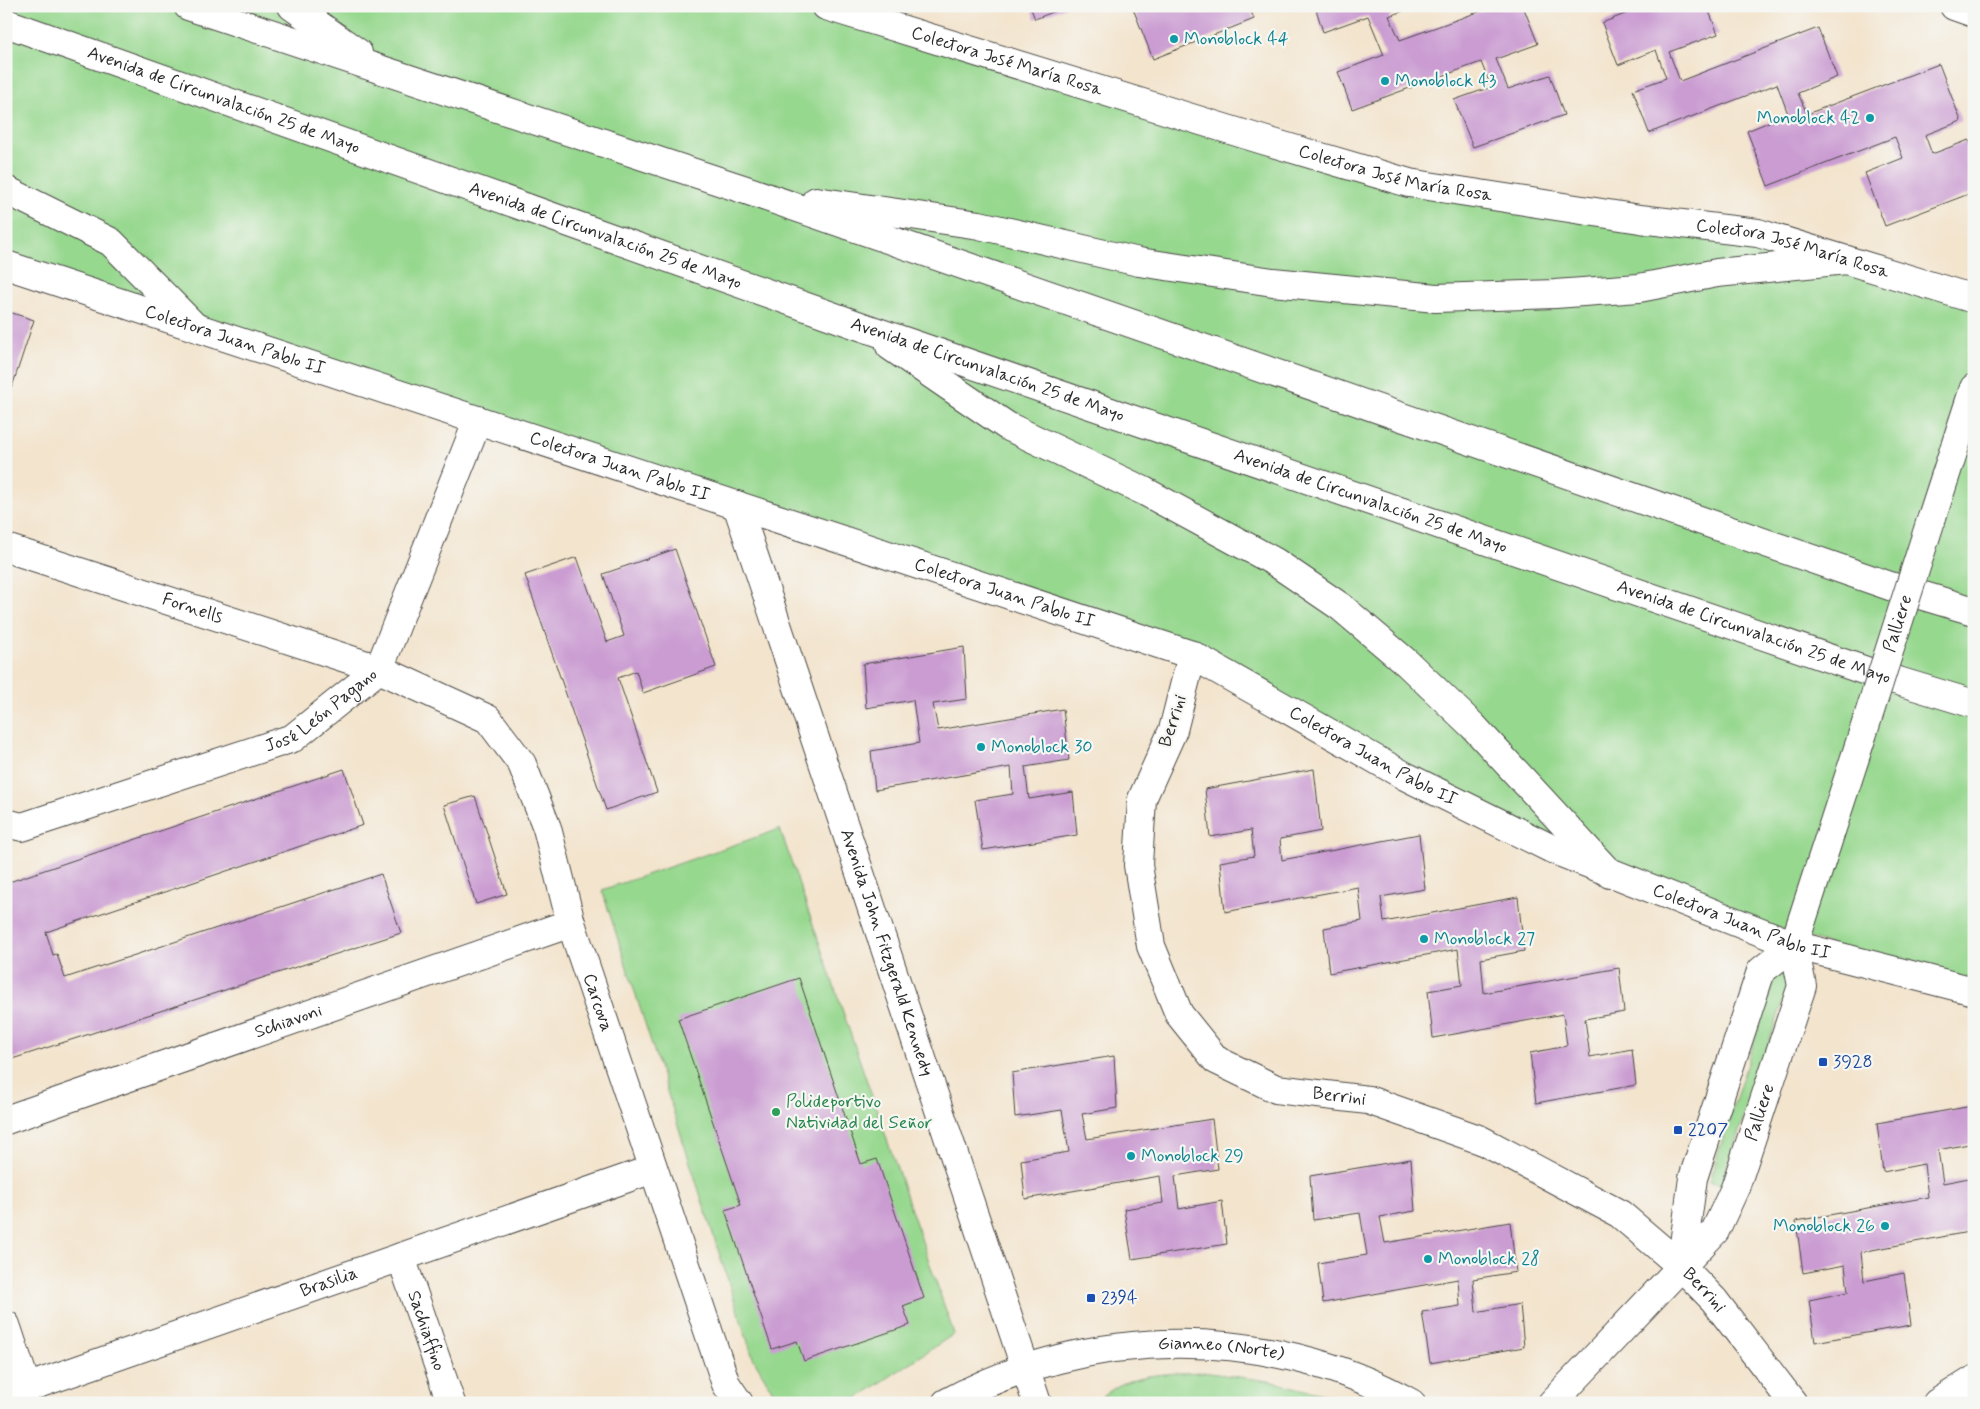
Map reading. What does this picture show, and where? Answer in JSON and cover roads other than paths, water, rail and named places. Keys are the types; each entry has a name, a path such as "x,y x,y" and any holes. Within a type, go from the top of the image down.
{"main road":[{"path":"188,6 746,190 1890,586 1974,611"},
{"path":"292,6 380,68"},
{"name":"Colectora José María Rosa","path":"826,6 1409,183 1640,219 1758,233 1974,298"},
{"path":"1954,6 1974,13"},
{"name":"Avenida de Circunvalación 25 de Mayo","path":"6,23 860,326 1874,674 1974,704"},
{"path":"6,190 111,242 196,327"},
{"path":"746,190 979,226 1139,262 1273,282 1436,298 1555,294 1639,288 1718,274 1847,260"},
{"name":"Colectora Juan Pablo II","path":"6,265 1192,655 1405,776 1554,850 1610,874 1794,945 1974,991"},
{"path":"860,326 1006,426 1144,491 1276,562 1341,607 1407,662 1473,726 1610,874"},
{"name":"Palliere","path":"1552,1403 1714,1231 1735,1188 1802,986 1794,945 1974,388"},
{"name":"José León Pagano","path":"6,823 22,827 293,738 379,669 478,420"},
{"name":"Avenida John Fitzgerald Kennedy","path":"737,505 1036,1403"},
{"name":"Fornells","path":"6,548 379,669"},
{"name":"Berrini","path":"1192,655 1173,730 1142,799 1138,865 1151,946 1180,1014 1216,1060 1276,1089 1368,1100 1481,1140 1620,1214 1681,1266 1714,1300 1793,1403"},
{"name":"Carcova","path":"379,669 488,719 522,764 547,828 571,922 726,1384 739,1403"},
{"name":"Schiavoni","path":"6,1120 571,922"},
{"path":"1681,1266 1693,1178 1761,972 1794,945"},
{"name":"Brasilia","path":"17,1391 653,1168"},
{"name":"Sachiaffino","path":"401,1257 451,1403"},
{"path":"6,1325 17,1391"},
{"name":"Gianneo (Norte)","path":"946,1403 971,1389 1025,1368 1085,1351 1148,1343 1211,1344 1273,1352 1334,1368 1392,1392 1411,1403"},
{"path":"1937,1403 1974,1380"}],"place":[{"name":"Monoblock 44","path":"1174,39"},
{"name":"Monoblock 43","path":"1385,81"},
{"name":"Monoblock 42","path":"1870,118"},
{"name":"Monoblock 30","path":"981,747"},
{"name":"Monoblock 27","path":"1424,939"},
{"name":"3928","path":"1823,1062"},
{"name":"Polideportivo Natividad del Señor","path":"776,1112"},
{"name":"2207","path":"1678,1130"},
{"name":"Monoblock 29","path":"1131,1156"},
{"name":"Monoblock 26","path":"1885,1226"},
{"name":"Monoblock 28","path":"1428,1259"},
{"name":"2394","path":"1091,1298"}]}
